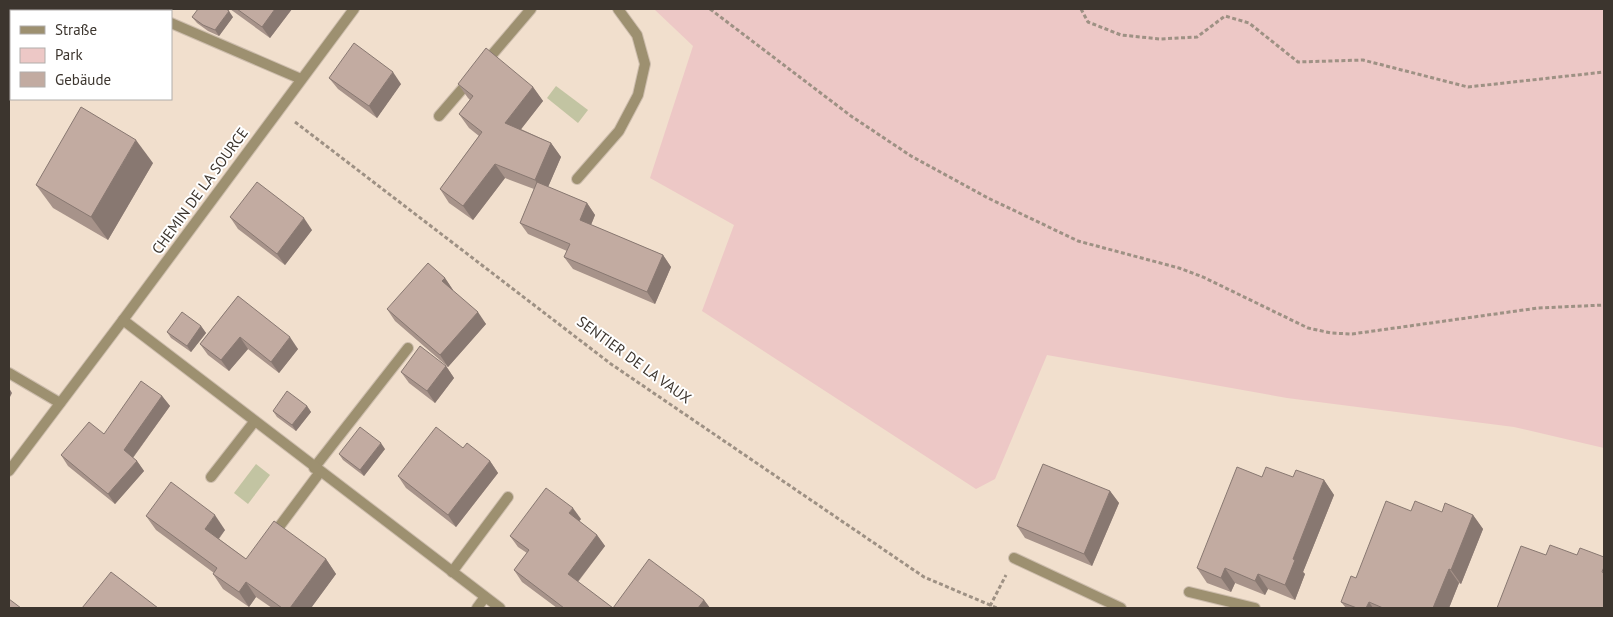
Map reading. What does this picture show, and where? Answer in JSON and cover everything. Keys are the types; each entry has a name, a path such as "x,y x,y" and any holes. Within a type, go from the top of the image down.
{"street":[{"name":"CHEMIN DE LA SOURCE","path":"9,471 354,9"},
{"path":"439,116 531,9"},
{"path":"577,179 619,131 638,95 645,64 637,35 618,9"},
{"path":"172,23 301,79"},
{"path":"123,320 254,422 500,608"},
{"path":"268,542 317,470 408,348"},
{"path":"9,373 60,403"},
{"path":"211,477 254,422"},
{"path":"452,572 508,496"},
{"path":"1014,558 1121,608"},
{"path":"1189,592 1255,608"},
{"path":"477,608 485,597"}],"path":[{"path":"710,9 851,116 910,156 1078,241 1179,268 1203,277 1308,328 1352,334 1538,308 1604,305"},
{"path":"1081,9 1088,22 1121,35 1160,39 1197,37 1225,16 1249,23 1298,62 1364,60 1468,87 1604,72"},
{"name":"SENTIER DE LA VAUX","path":"279,109 610,364 924,577 997,608"},
{"path":"990,606 1014,558"}],"green space":[{"path":"654,9 1604,9 1604,448 1514,427 1287,398 1047,355 995,479 976,489 702,311 734,225 650,178 693,46"}],"shaded area":[{"path":"556,86 588,110 578,123 547,98"},
{"path":"256,464 270,475 248,504 234,493"}],"building":[{"path":"198,9 226,9 229,11 215,30 203,25 192,17"},
{"path":"237,9 275,9 262,27"},
{"path":"354,43 393,72 369,106 329,78"},
{"path":"486,48 533,87 505,123 551,143 535,180 495,164 463,206 440,189 482,132 459,114 473,96 458,84"},
{"path":"81,107 136,140 91,217 36,185"},
{"path":"257,182 304,218 277,254 230,217"},
{"path":"537,182 587,203 580,220 663,255 647,292 564,257 570,244 520,223"},
{"path":"428,263 445,278 442,281 478,312 440,355 387,309"},
{"path":"238,296 290,337 271,362 240,337 221,360 200,344"},
{"path":"182,312 201,326 187,346 167,332"},
{"path":"420,346 446,366 427,391 401,372"},
{"path":"141,381 162,396 124,450 137,461 108,494 61,455 89,422 104,434"},
{"path":"287,391 307,406 292,425 273,411"},
{"path":"360,427 381,443 360,470 339,454"},
{"path":"436,427 463,448 467,443 490,461 448,515 398,476"},
{"path":"1043,464 1110,491 1084,554 1017,526"},
{"path":"1237,467 1262,477 1266,467 1293,477 1296,470 1324,480 1293,559 1295,560 1285,585 1258,574 1255,581 1225,568 1221,578 1197,568"},
{"path":"171,482 215,515 205,529 246,559 274,521 326,559 290,608 282,608 246,582 239,592 213,574 217,568 146,516"},
{"path":"546,488 573,508 569,513 597,535 568,574 613,608 564,608 514,570 529,550 510,536"},
{"path":"1386,501 1411,511 1415,501 1442,512 1445,503 1473,515 1451,570 1449,569 1433,608 1383,608 1369,602 1366,608 1357,608 1341,602 1351,576 1356,578"},
{"path":"1550,545 1577,555 1580,548 1604,557 1602,572 1604,573 1604,608 1497,608 1521,546 1546,555"},
{"path":"649,559 704,600 698,608 613,608"},
{"path":"111,572 158,608 82,608"},
{"path":"9,599 21,608 9,608"}]}
